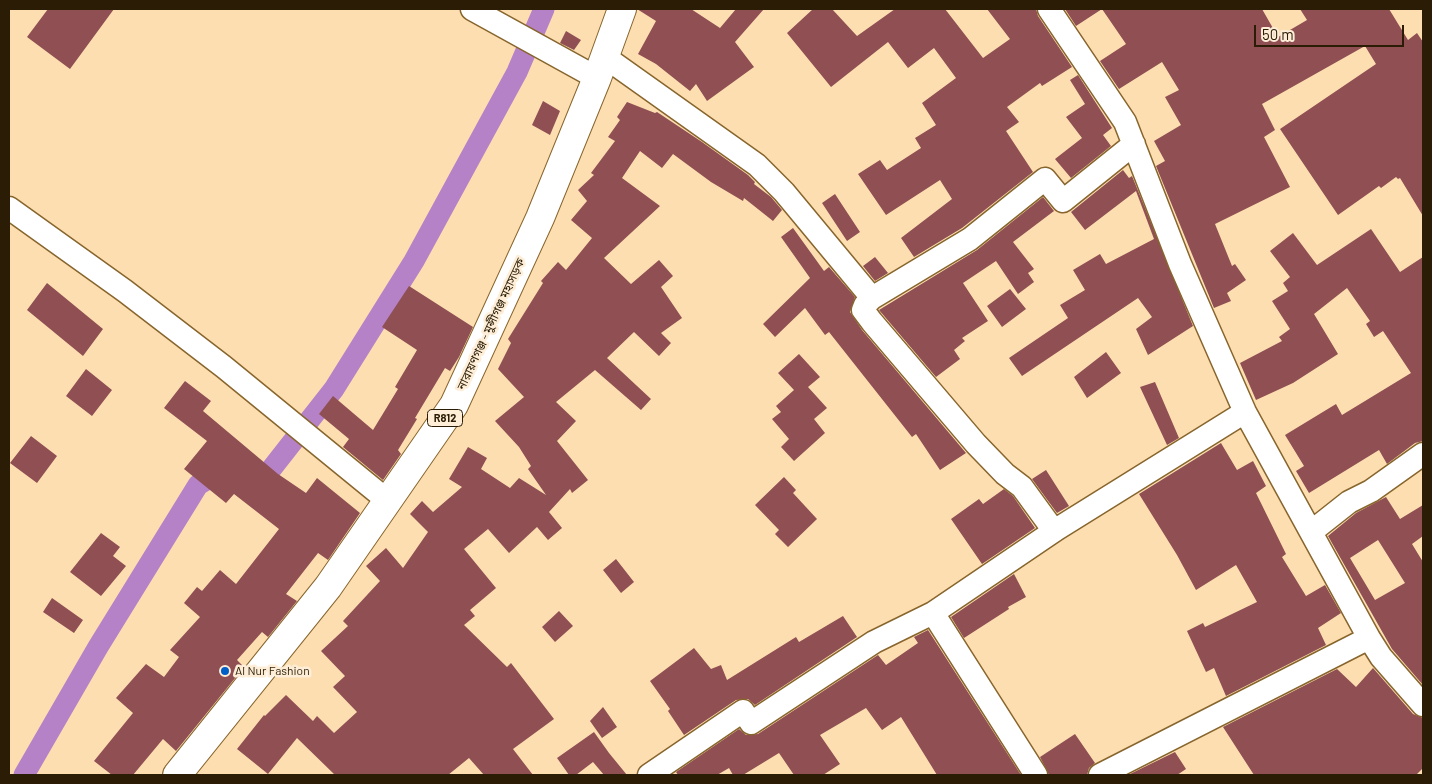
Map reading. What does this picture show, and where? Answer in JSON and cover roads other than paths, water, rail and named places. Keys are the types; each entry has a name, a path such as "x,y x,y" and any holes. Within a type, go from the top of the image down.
{"main road":[{"name":"নারায়ণগঞ্জ - মুন্সীগঞ্জ মহাসড়ক","path":"177,775 328,587 454,405 540,218 601,68 622,9"}],"street":[{"path":"1049,9 1125,122 1180,264 1246,412 1369,638 1381,657 1423,705"},
{"path":"481,13 539,47 601,68 757,165 784,192 872,298"},
{"path":"1054,531 1022,487 1005,474 976,444 863,310 872,298 970,239 1045,179 1063,201 1134,144"},
{"path":"9,208 125,291 276,409 388,501"},
{"path":"649,775 743,711 751,723 874,642 933,613 1054,531 1246,412"},
{"path":"1311,532 1349,502 1370,491 1423,454"},
{"path":"933,613 1036,775"},
{"path":"1100,775 1369,638"}],"waterway":[{"path":"24,775 98,647 198,485 231,465 265,477 334,389 414,261 517,72 544,9"}],"place":[{"name":"Al Nur Fashion","path":"225,671"}]}
